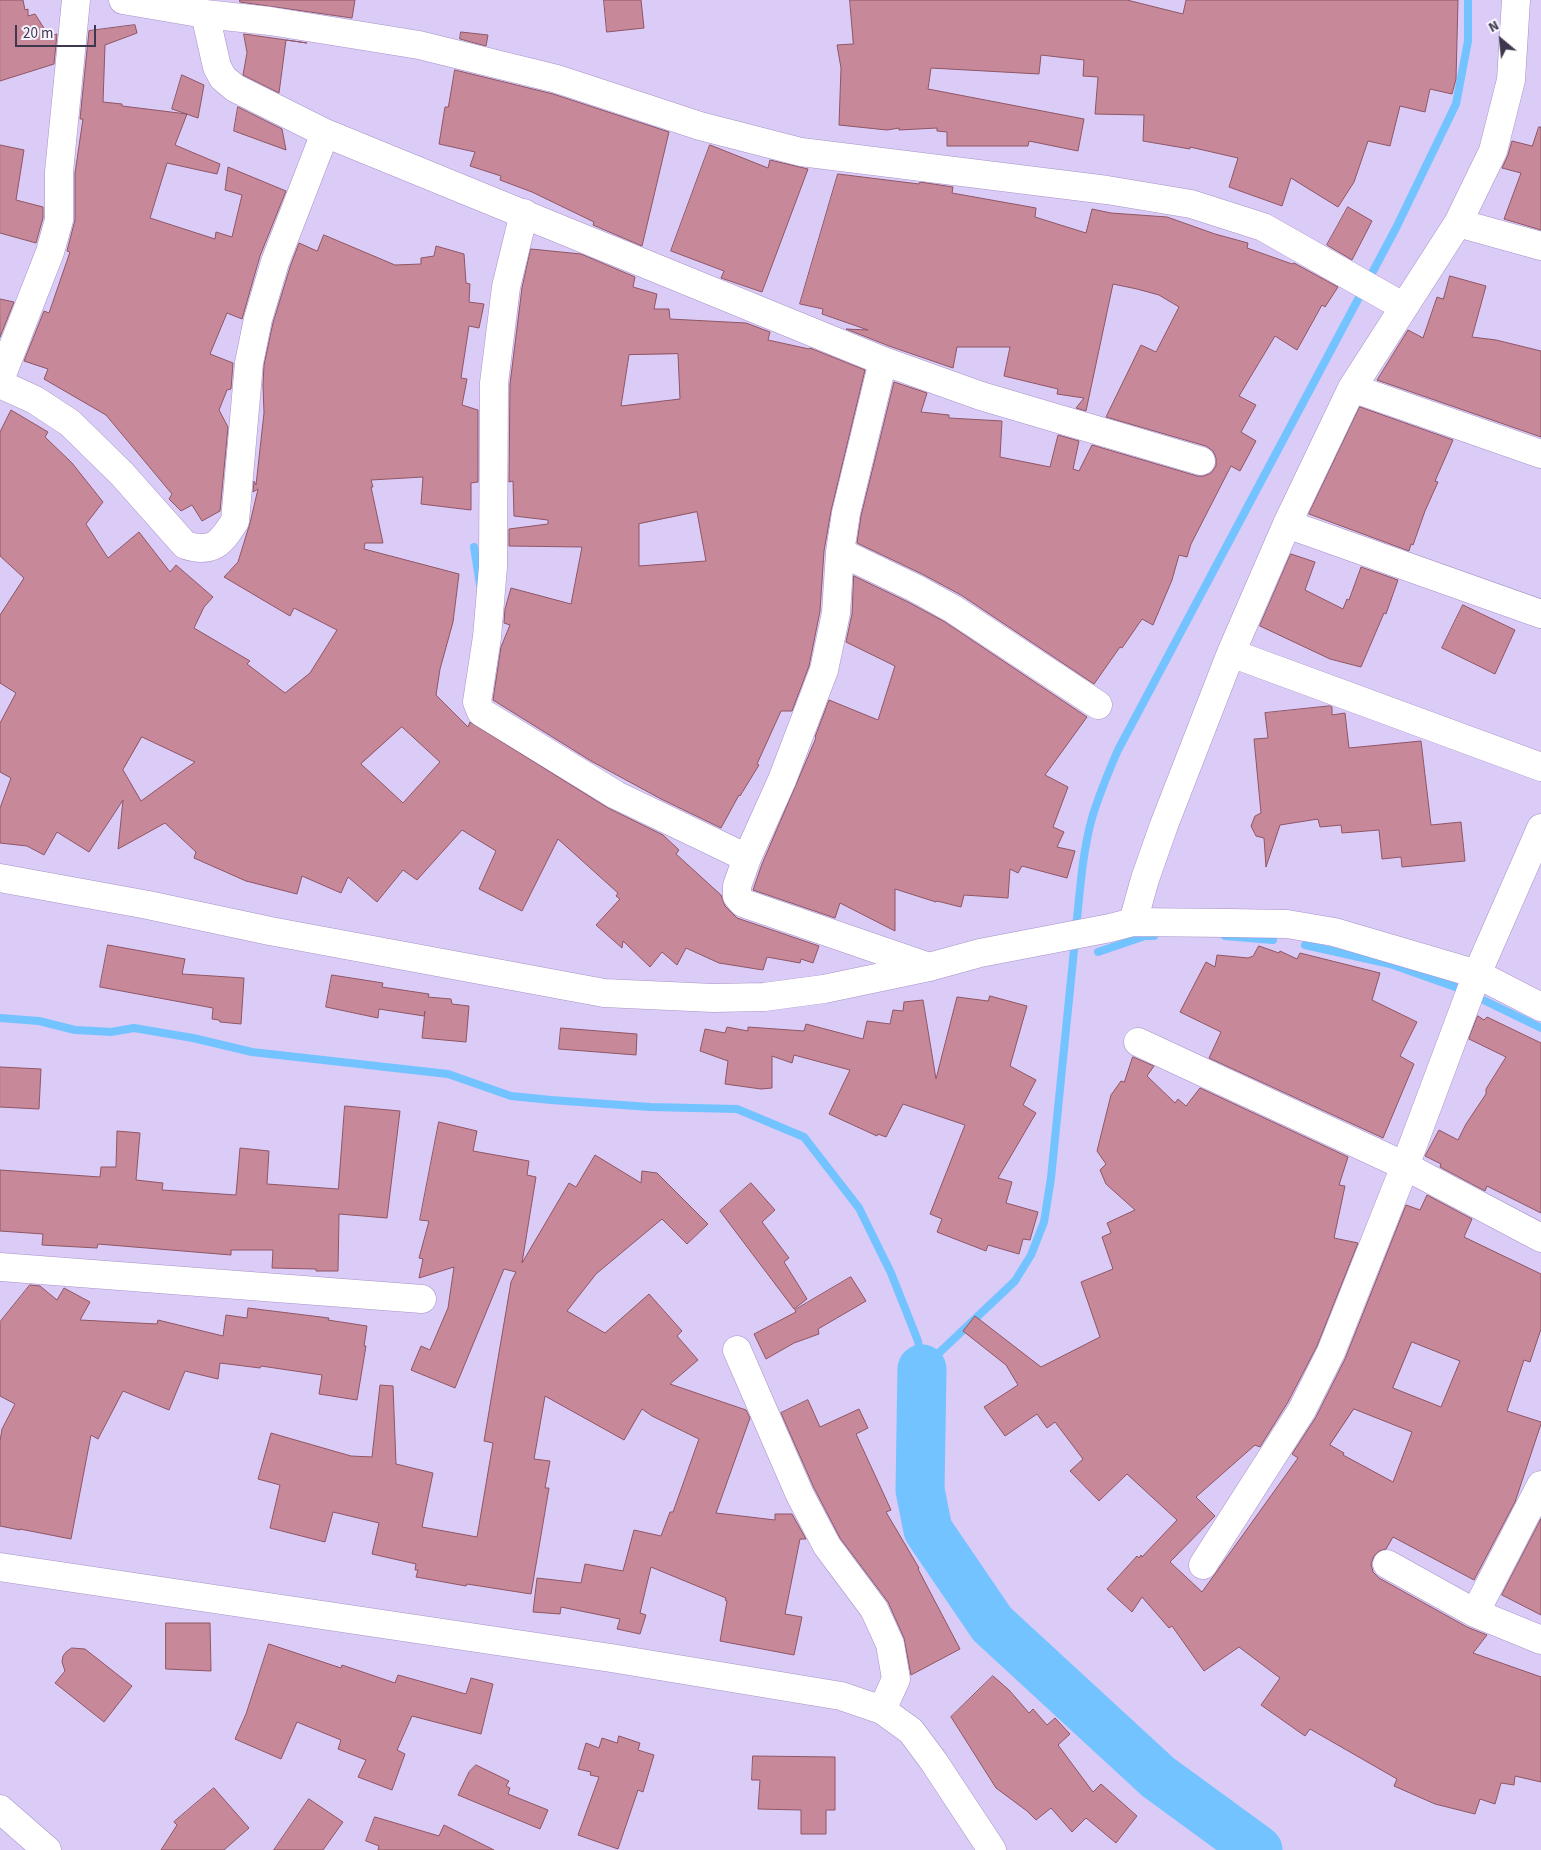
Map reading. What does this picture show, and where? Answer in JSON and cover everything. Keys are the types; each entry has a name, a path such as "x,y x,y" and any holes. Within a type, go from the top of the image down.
{"street":[{"path":"76,0 59,172 59,220 50,252 0,382 34,400 70,423 122,474 185,545 200,550 215,546 226,536 235,521 249,363 258,319 275,262 325,133"},
{"path":"123,0 205,14 270,21 419,45 558,79 700,126 801,152 1107,190 1191,204 1263,227 1404,307"},
{"path":"1122,925 1145,879 1164,825 1232,653 1287,524 1352,388 1458,223 1493,151 1511,80 1516,0"},
{"path":"205,14 217,67 223,78 235,88 325,133 524,213 883,362 981,396 1201,461"},
{"path":"524,213 506,288 494,382 493,567 487,637 477,702 481,712 616,795 747,858"},
{"path":"1458,223 1541,246"},
{"path":"883,362 856,470 840,552 836,613 824,670 782,780 747,858 737,886 737,896 743,903 929,967"},
{"path":"1352,388 1541,454"},
{"path":"1287,524 1541,614"},
{"path":"840,552 915,588 953,609 1098,705"},
{"path":"1232,653 1541,767"},
{"path":"1203,1565 1302,1410 1331,1352 1405,1166 1477,974 1541,828"},
{"path":"0,878 270,931 604,993 713,998 764,997 824,989 1063,936 1122,925 1287,924 1334,932 1477,974 1541,1007"},
{"path":"1138,1042 1405,1166 1541,1238"},
{"path":"0,1267 422,1299"},
{"path":"737,1350 800,1495 827,1546 874,1609 890,1644 896,1679 882,1710"},
{"path":"1476,1613 1541,1485"},
{"path":"1387,1564 1476,1613 1541,1640"},
{"path":"0,1567 620,1660 841,1696 882,1710 910,1731 934,1762 992,1850"},
{"path":"0,1809 47,1850"}],"building":[{"path":"0,0 23,0 25,10 28,9 28,16 35,14 49,36 57,34 54,64 0,81"},
{"path":"240,0 355,0 352,18 240,2"},
{"path":"604,0 641,0 644,28 607,32"},
{"path":"850,0 1127,0 1183,14 1186,0 1458,0 1456,79 1452,94 1430,89 1425,112 1400,106 1390,146 1368,141 1354,182 1338,207 1291,178 1282,206 1229,187 1238,158 1190,147 1190,149 1143,141 1144,115 1095,114 1098,77 1083,76 1084,60 1041,55 1039,74 931,68 928,89 1084,119 1078,151 1029,141 1028,146 947,146 947,132 937,131 937,128 899,130 899,128 887,130 839,125 841,68 837,45 853,44"},
{"path":"135,25 137,33 105,45 103,102 187,114 175,145 220,164 217,174 167,163 150,218 215,239 216,232 232,237 242,195 225,190 228,167 286,191 260,256 242,319 227,313 210,354 233,363 231,389 227,390 219,410 228,427 220,511 202,521 192,505 181,511 169,499 172,494 106,415 44,379 48,369 24,361 44,311 49,313 70,252 67,251 75,220 75,173 83,119 80,119 89,31"},
{"path":"461,32 488,35 486,46 460,39"},
{"path":"244,34 286,40 279,93 243,75 247,53"},
{"path":"455,70 553,94 669,132 642,246 593,225 594,222 532,192 500,180 501,176 470,166 475,152 439,144 445,107 448,107"},
{"path":"182,75 204,85 198,118 172,109"},
{"path":"238,107 282,129 286,150 234,131"},
{"path":"1539,127 1541,127 1541,230 1504,219 1521,173 1502,168 1512,141 1532,146"},
{"path":"0,145 24,150 16,200 43,207 43,218 36,243 0,233"},
{"path":"710,145 768,168 770,160 808,169 762,292 721,278 724,271 671,251"},
{"path":"838,174 953,187 952,193 1036,208 1035,217 1086,233 1092,209 1111,213 1167,217 1215,234 1248,243 1247,248 1292,264 1294,263 1338,287 1325,307 1322,305 1297,350 1275,336 1239,396 1256,405 1241,432 1256,441 1240,471 1231,466 1191,544 1187,557 1179,555 1172,580 1153,625 1142,619 1094,684 961,595 857,543 861,516 894,382 927,393 921,412 949,415 949,418 1002,421 1000,457 1050,467 1058,435 1079,441 1073,469 1079,471 1092,445 1197,476 1211,473 1216,466 1216,458 1213,451 1206,446 1106,417 1141,345 1156,352 1179,307 1159,295 1113,284 1086,411 1076,408 1084,398 1057,394 1058,389 1004,376 1010,347 957,347 953,368 889,346 846,329 868,330 822,314 823,309 800,304"},
{"path":"1348,207 1372,221 1352,260 1327,245"},
{"path":"324,235 395,265 421,264 421,258 434,256 436,246 464,254 466,283 470,284 469,302 484,304 479,328 469,326 461,378 467,379 462,405 478,410 478,482 471,483 471,510 421,504 423,477 371,480 383,543 365,543 364,549 459,574 453,622 440,669 436,695 468,727 470,722 608,808 663,835 679,850 676,854 721,895 725,906 737,918 819,946 813,963 801,959 800,963 767,957 763,970 719,963 686,948 677,965 662,952 650,967 623,941 622,948 596,925 620,899 616,896 618,893 558,839 522,911 479,889 496,851 462,830 417,880 403,870 377,902 348,877 341,893 302,876 297,894 246,881 194,858 196,852 165,823 118,849 123,800 89,852 57,832 44,855 27,846 0,843 0,808 11,778 0,772 0,723 16,693 0,683 0,615 24,578 0,556 0,432 11,410 48,432 45,437 72,463 103,502 86,524 108,558 139,532 170,572 176,565 213,597 204,607 194,628 250,661 247,664 285,693 310,673 337,630 294,608 290,616 224,577 238,562 258,489 253,492 254,481 256,485 264,413 264,365 273,323 299,243 317,251","holes":["402,727 440,762 403,803 361,764","142,737 195,762 141,801 123,770"]},
{"path":"531,249 581,254 635,277 633,287 657,294 654,309 669,309 670,319 746,323 770,332 768,340 810,348 865,370 831,511 824,551 820,611 809,666 792,711 781,711 757,764 759,765 739,795 721,828 661,799 591,761 493,700 501,647 510,625 504,623 505,609 511,588 571,604 582,547 509,546 509,529 548,524 548,520 514,516 513,481 509,482 510,384 522,288","holes":["678,354 680,399 621,406 629,355","697,512 706,561 639,566 639,524"]},
{"path":"1450,276 1486,286 1472,337 1496,340 1541,351 1541,437 1377,380 1408,330 1423,338 1437,297 1443,299"},
{"path":"0,299 14,302 0,337"},
{"path":"1360,407 1453,440 1435,481 1438,482 1409,551 1309,514"},
{"path":"1291,554 1315,562 1305,590 1343,609 1347,599 1349,600 1361,567 1398,580 1386,614 1384,613 1361,667 1330,659 1260,626"},
{"path":"854,576 945,622 1087,717 1045,775 1068,787 1053,827 1064,832 1057,847 1075,851 1067,878 1022,866 1018,873 1010,869 1008,898 964,895 961,907 936,902 895,889 895,931 840,903 835,918 753,890 762,864 816,738 829,700 878,720 895,666 846,642 852,614"},
{"path":"1463,605 1515,630 1495,674 1442,648"},
{"path":"1332,707 1332,715 1345,713 1349,748 1421,741 1431,825 1461,822 1465,861 1402,867 1401,857 1382,859 1379,830 1342,833 1341,825 1320,827 1318,819 1280,825 1266,867 1264,838 1256,836 1251,826 1255,816 1261,813 1254,739 1268,738 1265,713"},
{"path":"108,945 185,959 182,974 244,978 241,1024 220,1022 219,1020 212,1019 213,1008 100,987"},
{"path":"1259,946 1279,953 1280,951 1297,959 1300,953 1380,973 1372,1000 1417,1022 1400,1056 1414,1064 1383,1138 1209,1058 1221,1032 1180,1012 1206,962 1215,967 1217,955 1248,958 1253,956"},
{"path":"332,975 383,983 382,987 429,994 428,997 451,999 452,1004 469,1006 466,1042 422,1038 425,1011 424,1016 379,1009 378,1018 326,1007"},
{"path":"990,996 1027,1006 1010,1066 1036,1080 1023,1105 1036,1113 998,1178 1012,1182 1006,1203 1038,1212 1030,1240 1023,1239 1019,1254 988,1245 986,1251 937,1232 942,1219 930,1214 965,1125 903,1104 886,1137 878,1134 877,1136 829,1114 850,1070 794,1055 792,1063 772,1056 772,1088 761,1089 725,1084 728,1061 700,1051 705,1029 725,1033 727,1027 748,1031 748,1027 804,1031 806,1024 863,1039 867,1021 890,1024 893,1010 903,1011 904,1002 923,1000 936,1079 957,997 988,1001"},
{"path":"1478,1016 1484,1020 1487,1017 1541,1043 1541,1213 1487,1186 1485,1191 1440,1167 1441,1164 1425,1156 1439,1130 1458,1140 1506,1057 1469,1039"},
{"path":"561,1028 637,1034 636,1055 559,1049"},
{"path":"1133,1057 1154,1066 1147,1076 1175,1103 1178,1099 1186,1106 1200,1088 1348,1157 1339,1185 1345,1186 1334,1238 1358,1243 1317,1346 1288,1402 1260,1447 1255,1445 1196,1497 1215,1516 1170,1562 1202,1592 1298,1458 1292,1454 1316,1417 1345,1359 1406,1205 1420,1210 1427,1195 1472,1219 1464,1237 1541,1274 1541,1329 1530,1362 1524,1360 1507,1411 1541,1422 1541,1424 1515,1502 1474,1580 1393,1537 1386,1549 1379,1551 1374,1556 1371,1564 1373,1572 1379,1578 1467,1627 1487,1635 1473,1653 1541,1677 1541,1782 1515,1776 1514,1785 1501,1783 1495,1804 1480,1799 1475,1814 1435,1804 1394,1786 1397,1779 1310,1729 1305,1736 1261,1705 1280,1678 1239,1647 1204,1671 1172,1626 1169,1628 1142,1597 1132,1612 1107,1589 1137,1556 1139,1558 1141,1555 1142,1557 1177,1520 1127,1474 1099,1501 1070,1471 1083,1459 1055,1422 1047,1428 1037,1414 1005,1436 984,1407 1018,1385 1006,1365 963,1331 975,1316 1041,1367 1100,1337 1081,1282 1113,1269 1102,1237 1111,1233 1107,1223 1135,1210 1106,1184 1100,1170 1106,1164 1097,1151 1111,1095 1121,1081 1124,1082","holes":["1412,1342 1460,1361 1441,1407 1393,1388","1354,1409 1412,1432 1393,1482 1343,1455 1344,1453 1330,1445"]},
{"path":"0,1067 41,1069 39,1109 0,1107"},
{"path":"345,1106 400,1111 387,1218 339,1214 338,1271 272,1268 273,1250 231,1250 231,1255 98,1244 97,1248 42,1245 43,1234 0,1231 0,1170 100,1177 101,1167 116,1167 117,1131 140,1133 136,1180 163,1183 162,1190 236,1195 240,1148 269,1151 267,1184 338,1189"},
{"path":"439,1122 477,1131 473,1151 529,1161 527,1175 536,1177 522,1263 569,1183 576,1187 595,1155 641,1183 642,1171 657,1173 708,1224 687,1244 662,1219 596,1274 567,1311 605,1333 649,1294 682,1331 677,1336 698,1360 670,1384 746,1410 750,1418 716,1513 775,1520 775,1514 792,1514 806,1539 800,1539 785,1614 802,1617 794,1655 720,1641 726,1598 651,1567 640,1613 646,1615 640,1634 617,1629 620,1619 561,1607 560,1614 533,1612 537,1578 581,1583 585,1564 623,1571 634,1530 661,1536 670,1512 673,1512 699,1439 652,1416 642,1409 624,1440 545,1396 534,1459 550,1461 545,1488 549,1488 531,1594 467,1584 466,1586 416,1577 418,1570 415,1570 416,1564 372,1554 379,1523 333,1512 325,1542 270,1528 280,1485 258,1479 271,1433 351,1456 372,1457 380,1385 393,1386 396,1464 433,1473 422,1527 477,1537 493,1443 484,1441 511,1282 516,1272 504,1269 455,1388 411,1370 421,1346 430,1350 448,1308 454,1267 419,1278 423,1259 419,1258 429,1221 420,1220"},
{"path":"751,1183 775,1210 762,1222 789,1258 784,1262 807,1299 794,1309 720,1211"},
{"path":"851,1277 866,1301 818,1329 819,1334 794,1343 766,1359 754,1334 796,1312 795,1310"},
{"path":"30,1285 40,1286 57,1300 64,1288 90,1302 80,1320 157,1324 158,1320 223,1336 226,1315 247,1318 248,1308 329,1318 328,1320 367,1326 364,1346 366,1346 357,1400 319,1394 322,1375 261,1366 260,1368 220,1363 218,1379 185,1371 169,1410 123,1391 98,1439 91,1435 71,1539 0,1526 0,1441 2,1429 15,1404 0,1396 0,1322"},
{"path":"808,1400 820,1427 859,1409 868,1428 856,1434 891,1510 886,1512 919,1568 960,1649 911,1675 904,1638 888,1602 840,1538 814,1488 781,1413"},
{"path":"1541,1519 1541,1615 1502,1595"},
{"path":"166,1623 210,1623 211,1671 166,1669"},
{"path":"269,1644 341,1668 342,1665 395,1683 398,1675 466,1694 471,1678 493,1684 481,1734 412,1716 397,1750 405,1754 392,1790 358,1777 366,1760 338,1749 341,1740 297,1722 281,1759 235,1739 246,1714"},
{"path":"72,1648 85,1649 132,1686 104,1722 55,1683 65,1671 62,1662 63,1656"},
{"path":"993,1676 1009,1690 1029,1713 1033,1709 1047,1725 1055,1718 1070,1734 1058,1745 1093,1792 1101,1784 1137,1816 1116,1843 1086,1818 1072,1832 1051,1808 1036,1820 996,1788 951,1717"},
{"path":"619,1736 640,1743 638,1750 654,1755 643,1792 638,1790 618,1849 578,1835 599,1777 590,1775 591,1772 578,1769 586,1743 599,1748 602,1738 617,1743"},
{"path":"753,1756 835,1757 835,1810 826,1810 826,1834 801,1834 801,1810 758,1809 760,1780 752,1780"},
{"path":"476,1765 509,1781 506,1786 510,1788 508,1794 548,1810 540,1829 458,1795 469,1772"},
{"path":"214,1788 249,1828 224,1850 161,1850 177,1825 174,1822"},
{"path":"309,1799 343,1822 323,1850 274,1850"},
{"path":"375,1817 439,1836 444,1825 494,1850 378,1850 379,1846 366,1841"}],"waterway":[{"path":"1076,928 1086,845 1092,818 1118,750 1396,228 1456,104 1468,41 1468,0"},
{"path":"474,547 480,585"},
{"path":"1098,952 1145,936 1154,936"},
{"path":"1225,936 1273,940"},
{"path":"922,1369 1015,1281 1031,1255 1044,1222 1051,1178 1075,940"},
{"path":"1305,945 1390,964 1458,988"},
{"path":"1473,995 1541,1028"},
{"path":"0,1018 39,1021 75,1030 111,1032 134,1028 193,1038 252,1052 448,1074 511,1096 650,1107 737,1109 804,1137 859,1208 891,1273 918,1341 922,1369"},
{"path":"922,1369 920,1490 928,1530 992,1624 1158,1777 1258,1850"}]}
